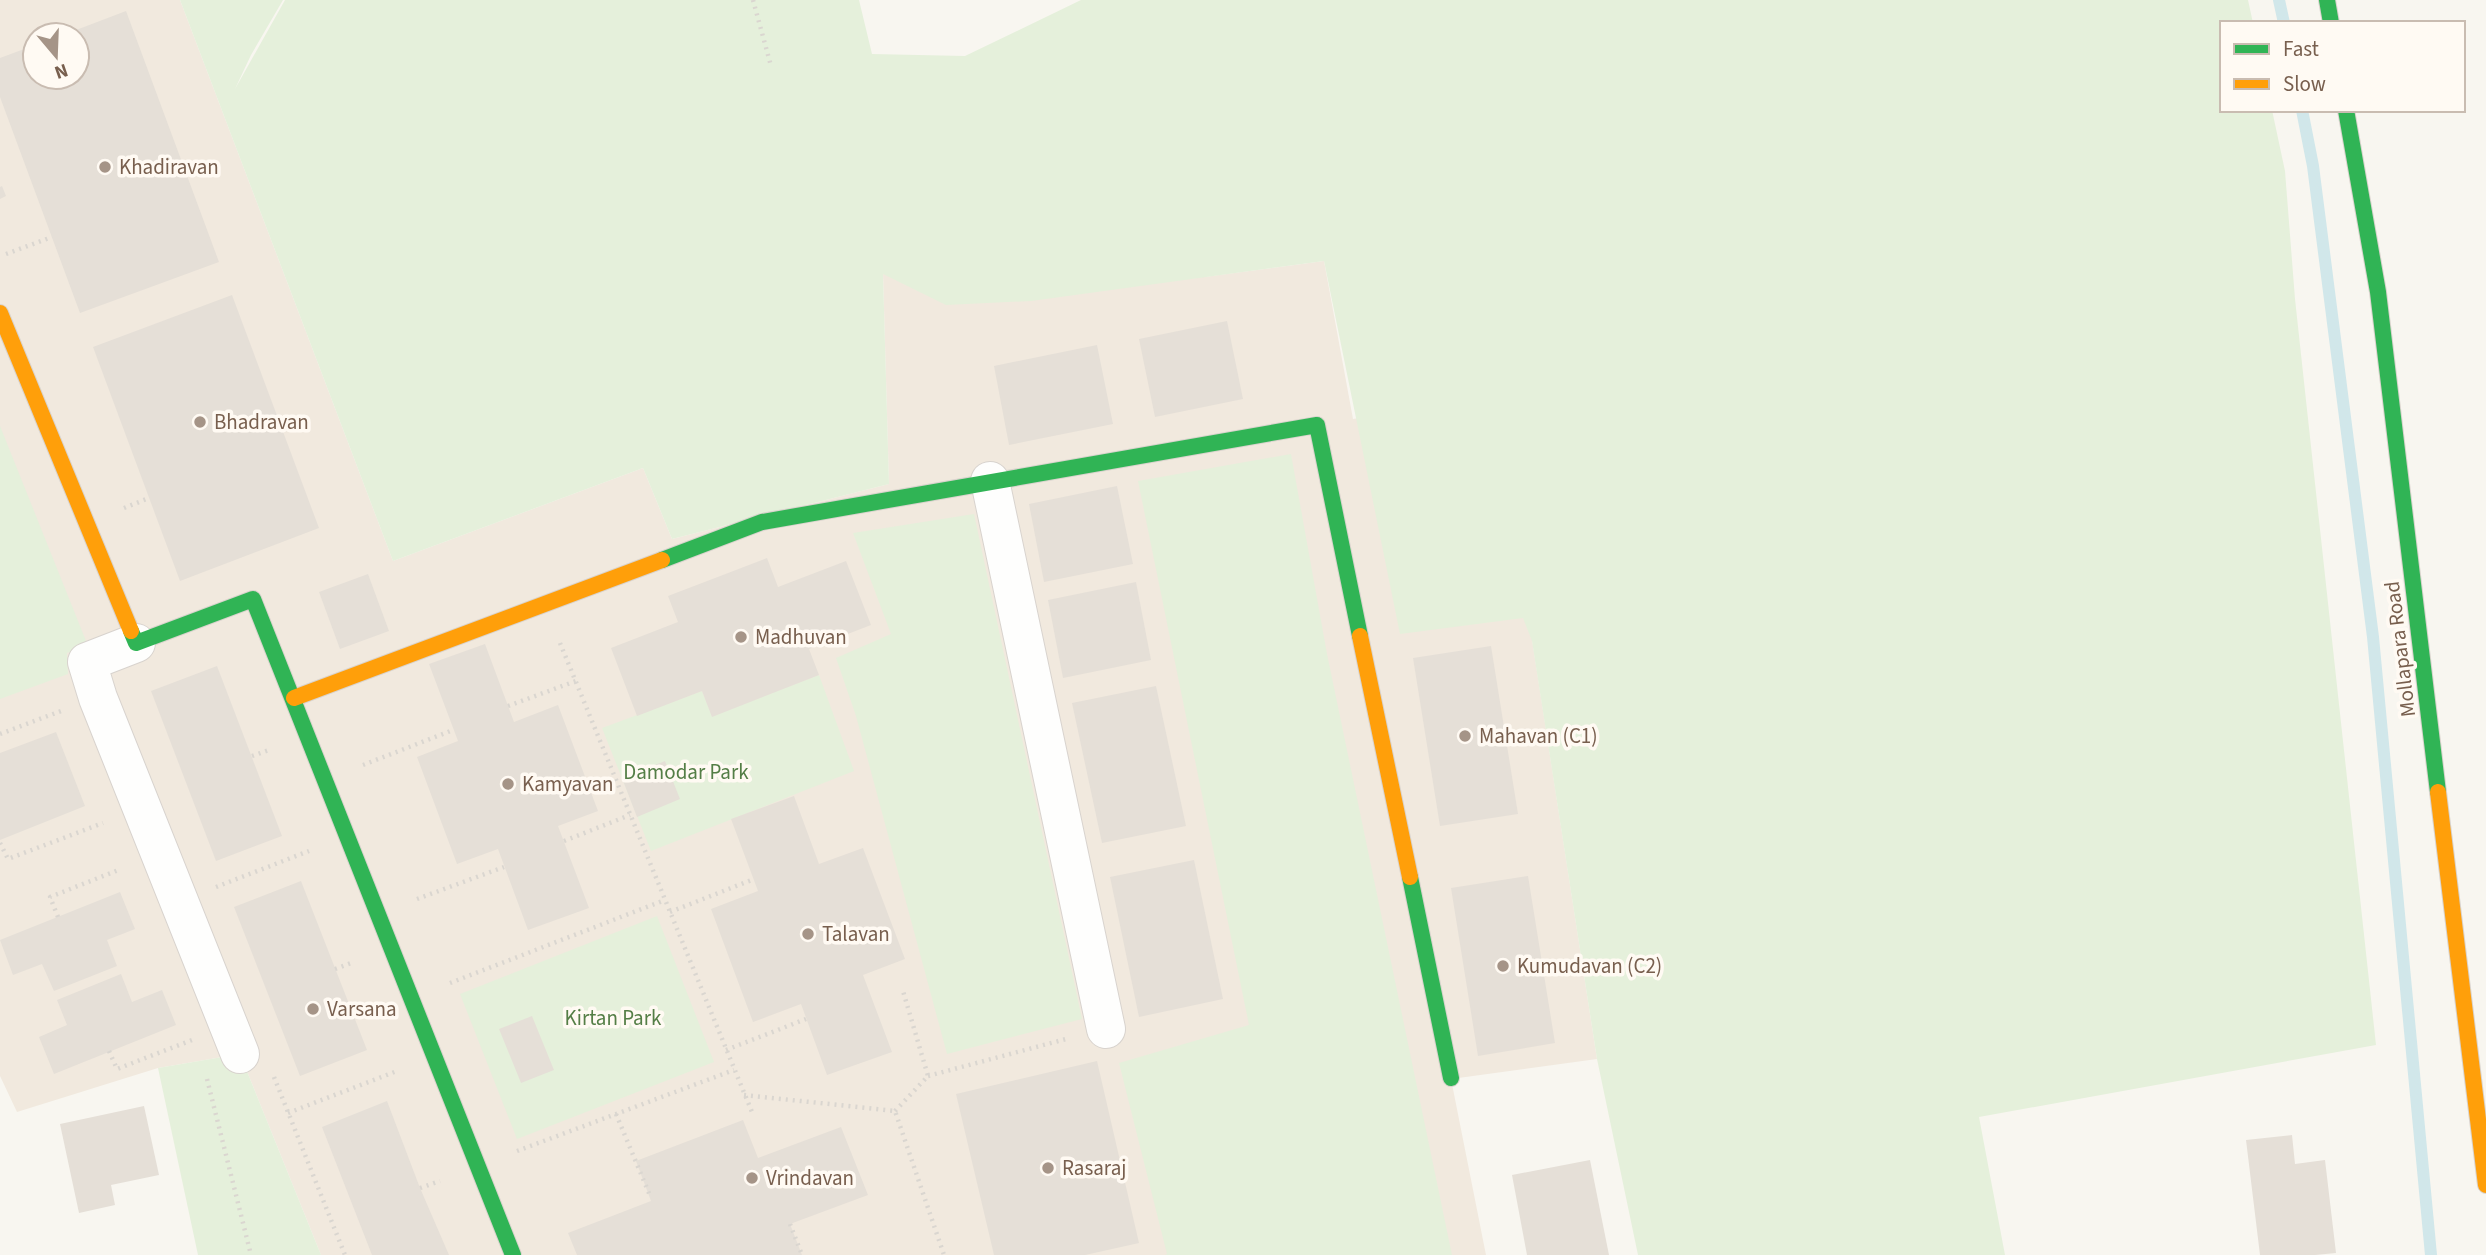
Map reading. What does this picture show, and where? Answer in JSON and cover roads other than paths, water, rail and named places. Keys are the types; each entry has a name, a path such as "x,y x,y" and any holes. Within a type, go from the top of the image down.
{"street":[{"path":"2327,0 2331,21"},
{"name":"Mollapara Road","path":"2346,112 2378,292 2486,1185"},
{"path":"0,313 136,643"},
{"path":"294,698 762,522 1317,425 1451,1078"},
{"path":"990,481 1106,1029"},
{"path":"235,1040 87,662 253,599 513,1255"}],"waterway":[{"path":"2279,0 2284,21"},
{"path":"2302,112 2313,166 2373,637 2431,1255"}],"place":[{"name":"Khadiravan","path":"105,167"},
{"name":"Bhadravan","path":"200,422"},
{"name":"Madhuvan","path":"741,637"},
{"name":"Mahavan (C1)","path":"1465,736"},
{"name":"Kamyavan","path":"508,784"},
{"name":"Talavan","path":"808,934"},
{"name":"Kumudavan (C2)","path":"1503,966"},
{"name":"Varsana","path":"313,1009"},
{"name":"Rasaraj","path":"1048,1168"},
{"name":"Vrindavan","path":"752,1178"}],"park label":[{"name":"Damodar Park","path":"686,772"},
{"name":"Kirtan Park","path":"613,1018"}]}
